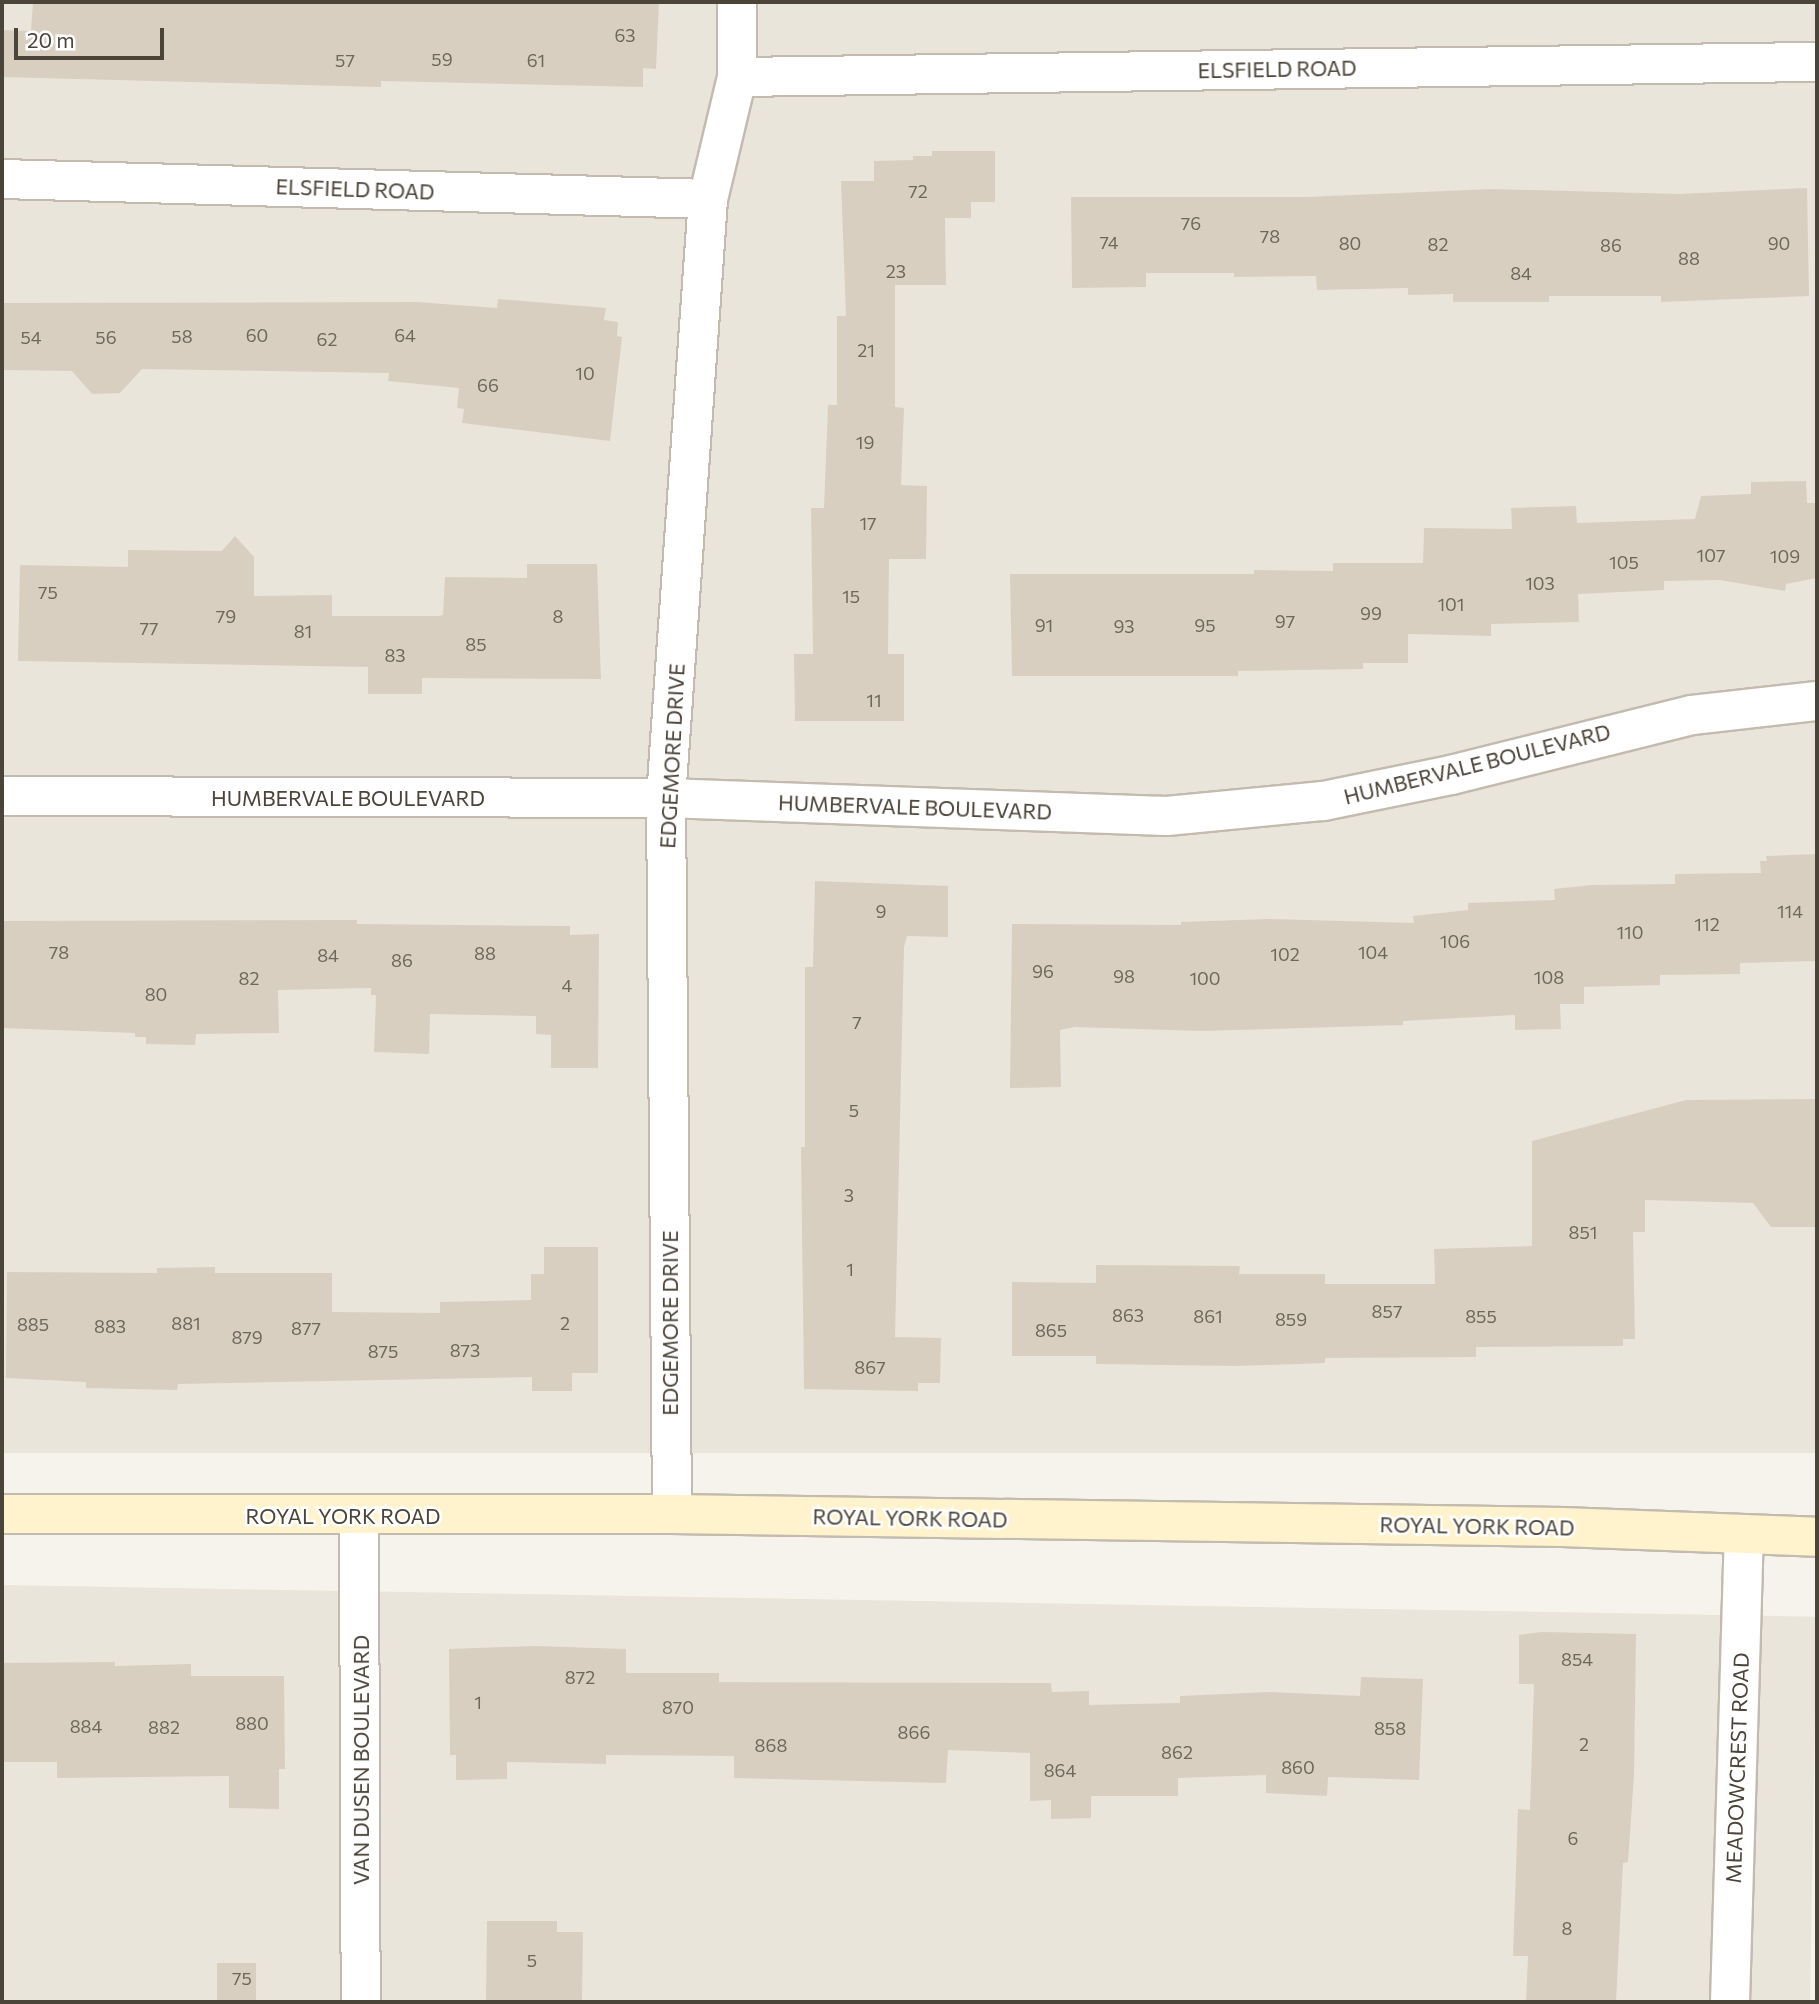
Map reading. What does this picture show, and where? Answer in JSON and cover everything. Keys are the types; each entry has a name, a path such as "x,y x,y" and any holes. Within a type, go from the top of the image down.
{"main road":[{"name":"ROYAL YORK ROAD","path":"2,1514 359,1517 672,1514 1562,1527 1817,1537"}],"street":[{"name":"EDGEMORE DRIVE","path":"672,1514 666,797 708,199 737,77 737,2"},
{"name":"ELSFIELD ROAD","path":"737,77 1817,62"},
{"name":"ELSFIELD ROAD","path":"2,179 708,199"},
{"name":"HUMBERVALE BOULEVARD","path":"2,796 666,797 1167,816 1244,811 1451,775 1692,715 1817,701"},
{"name":"VAN DUSEN BOULEVARD","path":"359,1517 361,2002"},
{"name":"MEADOWCREST ROAD","path":"1730,2002 1744,1534"}],"shaded area":[{"path":"2,2 1817,2 1817,1453 2,1453"},
{"path":"2,1585 1817,1617 1810,2002 2,2002"}],"building":[{"path":"33,2 659,2 656,69 643,68 643,87 381,81 381,87 2,77 2,30 31,31"},
{"path":"932,151 995,151 995,202 971,202 971,218 945,218 946,285 895,285 895,407 904,408 901,485 927,486 926,559 889,559 888,654 904,654 904,721 795,721 794,654 813,654 811,508 824,508 828,405 837,405 837,316 846,316 841,181 874,181 874,161 913,160 913,156 932,156"},
{"path":"1807,188 1809,296 1661,302 1661,296 1549,296 1549,302 1453,302 1453,294 1408,295 1408,288 1317,290 1316,276 1234,277 1234,273 1146,273 1146,287 1072,288 1071,197 1306,197 1492,189 1679,194"},
{"path":"498,299 606,308 604,320 618,322 617,336 622,337 610,441 462,423 464,409 457,408 459,388 388,381 389,373 142,369 120,393 92,394 72,371 2,370 2,303 417,302 497,308"},
{"path":"1806,481 1807,503 1817,503 1817,578 1786,584 1785,591 1720,580 1664,581 1664,590 1578,594 1579,622 1491,624 1491,636 1408,634 1408,663 1363,663 1363,669 1238,671 1238,676 1012,676 1010,574 1254,574 1254,570 1333,571 1333,563 1423,563 1424,528 1512,529 1511,508 1576,506 1577,523 1695,519 1701,496 1751,494 1751,482"},
{"path":"235,536 254,557 254,596 332,595 332,616 439,616 443,615 445,577 527,578 527,564 597,564 601,679 422,678 422,694 368,694 368,667 18,661 20,565 128,567 128,550 222,551"},
{"path":"1817,854 1817,961 1740,963 1740,974 1660,975 1660,985 1584,987 1584,1004 1560,1004 1561,1029 1515,1030 1515,1015 1403,1021 1403,1025 1201,1031 1075,1027 1060,1030 1061,1087 1010,1088 1012,924 1181,925 1181,922 1268,919 1414,923 1413,916 1468,910 1468,903 1555,900 1554,889 1592,885 1675,884 1675,874 1761,873 1760,861 1767,861 1766,856"},
{"path":"815,881 948,886 948,937 907,936 904,947 895,1337 941,1338 940,1383 918,1383 918,1391 804,1389 801,1147 805,1147 805,967 813,967"},
{"path":"357,920 357,924 570,926 570,935 599,934 598,1068 551,1068 551,1035 536,1034 536,1016 430,1014 429,1054 374,1052 376,995 371,995 371,988 278,990 279,1033 196,1034 195,1045 146,1044 146,1037 135,1037 135,1033 2,1028 2,921"},
{"path":"1817,1099 1817,1227 1771,1227 1753,1203 1645,1200 1645,1232 1633,1232 1635,1339 1623,1339 1623,1346 1476,1347 1476,1357 1325,1358 1325,1363 1238,1366 1096,1364 1096,1356 1012,1356 1012,1282 1096,1283 1096,1265 1240,1266 1239,1274 1325,1274 1325,1284 1435,1284 1434,1249 1532,1246 1532,1141 1686,1100"},
{"path":"544,1247 598,1247 598,1373 572,1373 572,1391 532,1391 532,1377 178,1384 177,1390 86,1388 86,1382 6,1378 7,1272 157,1273 157,1268 215,1267 215,1273 332,1273 332,1312 440,1313 440,1302 531,1300 531,1274 544,1274"},
{"path":"1542,1632 1636,1634 1634,1776 1628,1862 1623,1863 1616,2002 1526,2002 1528,1956 1513,1956 1518,1809 1530,1810 1534,1684 1519,1684 1519,1635"},
{"path":"535,1646 626,1649 626,1673 719,1673 719,1682 1051,1683 1052,1692 1089,1691 1089,1705 1180,1703 1180,1696 1270,1692 1360,1696 1361,1677 1423,1679 1419,1780 1328,1777 1327,1796 1266,1793 1266,1775 1178,1778 1178,1796 1091,1796 1091,1818 1051,1819 1051,1800 1030,1801 1030,1753 948,1750 946,1783 734,1778 734,1756 606,1755 606,1764 507,1762 507,1779 456,1780 456,1755 450,1755 449,1649"},
{"path":"115,1662 115,1666 191,1664 191,1676 284,1676 285,1769 279,1769 279,1809 229,1808 229,1776 57,1778 57,1762 2,1762 2,1663"},
{"path":"487,1921 557,1921 557,1932 583,1932 582,2000 486,2000"},
{"path":"217,1963 256,1963 256,2002 217,2002"}]}
